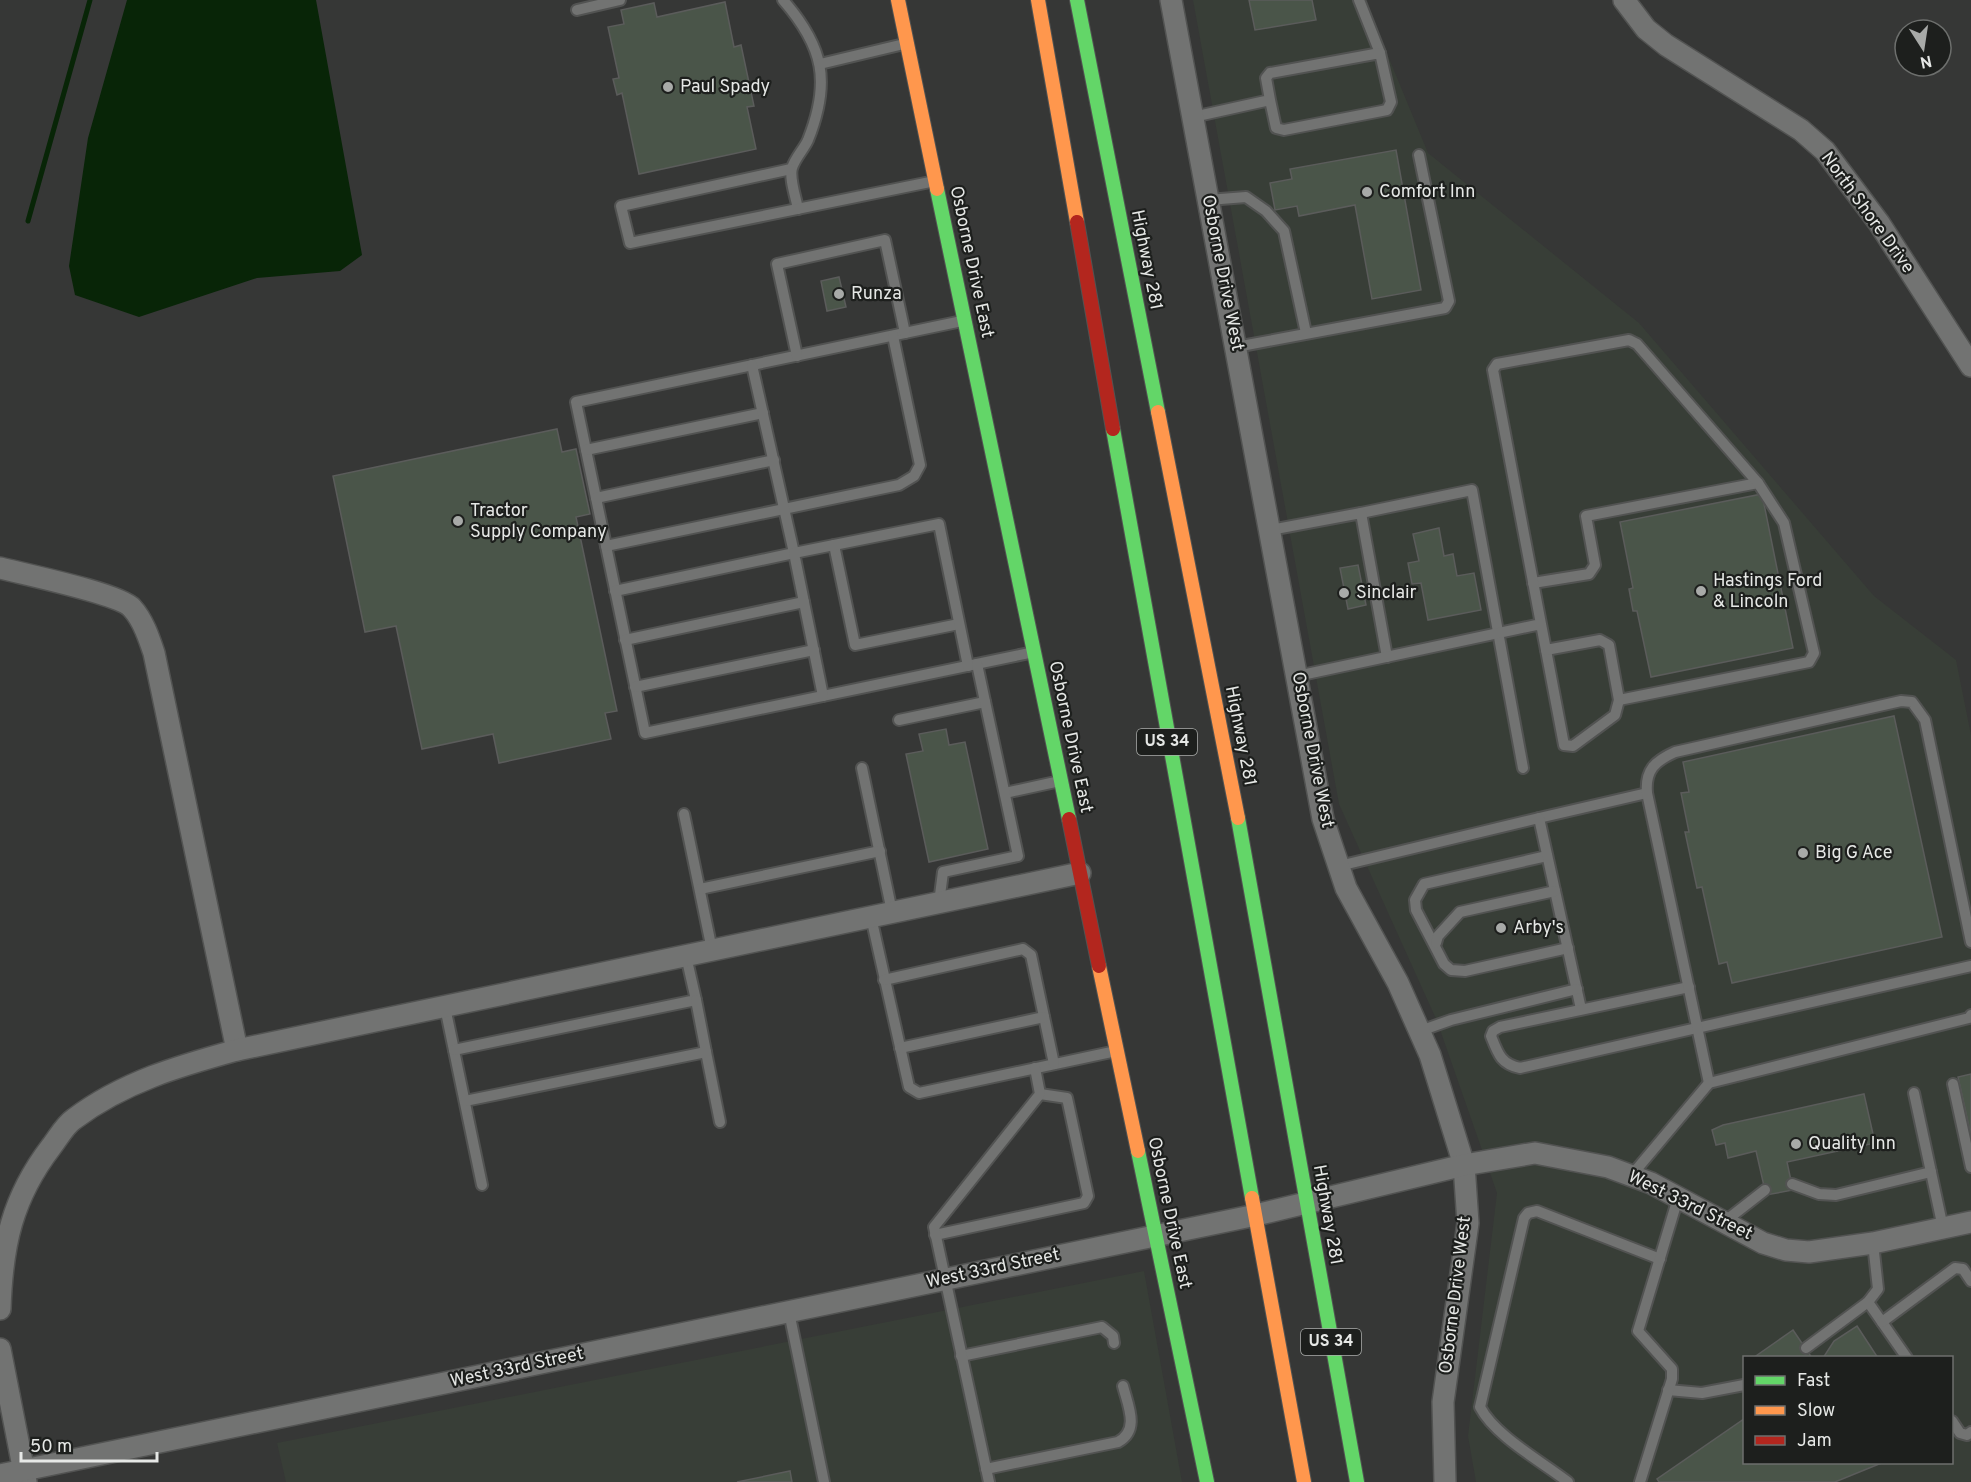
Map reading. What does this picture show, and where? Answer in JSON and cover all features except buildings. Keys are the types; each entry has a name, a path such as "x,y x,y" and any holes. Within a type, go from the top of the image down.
{"main road":[{"name":"Osborne Drive East","path":"898,0 1207,1482"},
{"name":"US 34","path":"1038,0 1173,773 1304,1482"},
{"name":"Highway 281","path":"1077,0 1234,795 1357,1482"}],"street":[{"name":"Osborne Drive West","path":"1171,0 1323,819 1346,888 1398,984 1443,1089 1464,1165 1468,1223 1443,1402 1445,1482"},
{"name":"North Shore Drive","path":"1624,0 1646,29 1666,45 1801,130 1825,151 1879,224 1971,366"},
{"path":"0,568 105,596 131,606 146,630 154,653 237,1050"},
{"path":"0,1309 1,1272 10,1222 31,1174 71,1120 117,1091 165,1070 237,1050 1080,873"},
{"name":"West 33rd Street","path":"0,1475 25,1476 789,1312 1256,1215 1464,1165 1535,1153 1590,1162 1631,1176 1763,1243 1786,1250 1809,1252 1873,1243 1971,1222"},
{"path":"0,1349 25,1476"}],"lane":[{"path":"577,10 620,0"},
{"path":"783,0 796,14 810,39 823,75 822,95 807,141 791,170 798,209"},
{"path":"1359,0 1380,53 1391,102 1387,110 1284,130 1276,128 1266,78 1270,73 1380,53"},
{"path":"820,64 907,43"},
{"path":"1193,117 1270,100"},
{"path":"1236,347 1445,308 1449,301 1419,155"},
{"path":"791,170 621,206 630,243 936,181"},
{"path":"1208,200 1246,197 1266,211 1284,231 1306,333"},
{"path":"797,356 777,264 885,240 905,333"},
{"path":"965,321 576,402 625,640 645,733 1034,652"},
{"path":"606,546 899,485 914,476 920,465 893,336"},
{"path":"1546,650 1600,640 1609,645 1619,700 1615,715 1573,746 1564,745 1492,370 1497,364 1629,340 1637,344 1758,483 1784,523 1815,653 1809,662 1619,700"},
{"path":"752,365 823,696"},
{"path":"586,450 763,413"},
{"path":"596,498 774,460"},
{"path":"1533,583 1589,574 1595,565 1586,516 1758,483"},
{"path":"1270,530 1472,490 1523,768"},
{"path":"1361,513 1388,657"},
{"path":"615,591 939,524 959,624 986,702 1018,856 943,872 939,903"},
{"path":"834,545 855,645 959,624"},
{"path":"625,640 804,602"},
{"path":"1297,676 1541,624"},
{"path":"635,687 814,650"},
{"path":"899,720 986,702"},
{"path":"1708,1083 1647,793 1646,782 1650,769 1659,759 1675,752 1901,702 1912,702 1925,720 1971,942"},
{"path":"862,768 892,912"},
{"path":"1005,793 1060,781"},
{"path":"1339,866 1647,793"},
{"path":"684,814 712,950"},
{"path":"1539,818 1581,1009"},
{"path":"700,889 880,851"},
{"path":"1548,856 1424,884 1415,900 1416,910 1436,943 1444,964 1451,970 1460,971 1568,948"},
{"path":"1436,943 1438,936 1460,912 1555,891"},
{"path":"871,917 909,1087 919,1093 1117,1051"},
{"path":"884,980 1023,949 1031,954 1054,1064"},
{"path":"686,956 720,1122"},
{"path":"1689,987 1581,1009 1493,1031 1491,1036 1499,1057 1509,1066 1520,1068 1971,966"},
{"path":"1419,1031 1451,1020 1576,989"},
{"path":"454,1050 696,1000"},
{"path":"445,1007 483,1185"},
{"path":"1631,1176 1708,1083 1969,1018 1971,1015"},
{"path":"900,1048 1044,1017"},
{"path":"465,1101 706,1052"},
{"path":"989,1482 934,1227 1040,1094 1035,1068"},
{"path":"1953,1084 1971,1165"},
{"path":"1914,1093 1942,1228"},
{"path":"935,1235 1084,1203 1088,1196 1067,1098 1040,1094"},
{"path":"1791,1184 1819,1194 1836,1195 1931,1172"},
{"path":"1724,1222 1765,1190"},
{"path":"1640,1482 1668,1390 1672,1369 1638,1331 1678,1198"},
{"path":"1568,1482 1515,1442 1485,1416 1479,1407 1524,1218 1528,1213 1537,1211 1660,1259"},
{"path":"1806,1348 1868,1302 1878,1289 1873,1243"},
{"path":"1882,1322 1955,1268 1963,1269 1971,1281"},
{"path":"1868,1302 1906,1356"},
{"path":"789,1312 824,1482"},
{"path":"961,1356 1102,1327 1113,1336 1114,1343"},
{"path":"1668,1390 1702,1393 1743,1385"},
{"path":"986,1469 1118,1442 1128,1436 1132,1426 1123,1386"},
{"path":"1953,1422 1960,1433 1967,1435 1971,1432"}],"shaded area":[{"path":"127,0 316,0 362,255 340,271 257,278 139,317 75,295 69,266 88,138"},
{"path":"1193,0 1365,0 1428,153 1639,323 1874,596 1956,660 1971,735 1971,1482 1476,1482 1468,1436 1497,1193 1437,1021 1339,804"},
{"path":"1144,1271 1182,1482 286,1482 277,1443"}],"waterway":[{"path":"28,221 90,0"}],"traffic: fast":[{"path":"1077,0 1158,412"},
{"path":"937,189 1069,819"},
{"path":"1113,429 1252,1198"},
{"path":"1238,818 1357,1482"},
{"path":"1138,1151 1207,1482"}],"traffic: slow":[{"path":"898,0 937,189"},
{"path":"1038,0 1077,222"},
{"path":"1158,412 1238,818"},
{"path":"1099,966 1138,1151"},
{"path":"1252,1198 1304,1482"}],"traffic: jam":[{"path":"1077,222 1113,429"},
{"path":"1069,819 1099,966"}],"place":[{"name":"Paul Spady","path":"668,87"},
{"name":"Comfort Inn","path":"1367,192"},
{"name":"Runza","path":"839,294"},
{"name":"Tractor Supply Company","path":"458,521"},
{"name":"Hastings Ford & Lincoln","path":"1701,591"},
{"name":"Sinclair","path":"1344,593"},
{"name":"Big G Ace","path":"1803,853"},
{"name":"Arby's","path":"1501,928"},
{"name":"Quality Inn","path":"1796,1144"}]}
